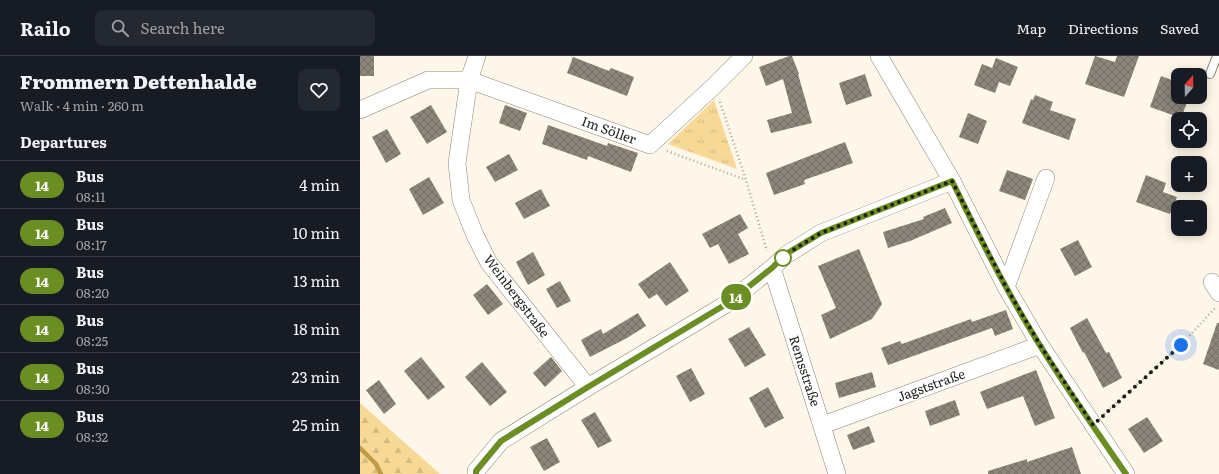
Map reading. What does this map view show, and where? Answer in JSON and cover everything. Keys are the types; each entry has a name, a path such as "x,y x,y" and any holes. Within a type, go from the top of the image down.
{"street":[{"name":"Weinbergstraße","path":"477,56 469,80 457,163 462,200 475,235 489,263 588,387"},
{"name":"Im Söller","path":"360,110 428,80 469,80 650,145 744,56"},
{"path":"879,56 952,181 1006,287 1040,345 1126,474"},
{"path":"1006,287 1046,178"},
{"path":"476,474 476,471 501,441 728,303 772,268 786,254 821,233 952,181"},
{"name":"Remsstraße","path":"772,268 823,425 837,474"},
{"name":"Jagststraße","path":"823,425 1040,345"}],"lane":[{"path":"1210,74 1217,56"}],"path":[{"path":"714,86 746,180 772,268"},
{"path":"650,145 746,180"},
{"path":"1093,425 1181,345 1219,304"}],"green space":[{"path":"714,100 737,169 668,144"},
{"path":"360,403 440,474 360,474"}],"building":[{"path":"360,56 374,56 374,76 360,76"},
{"path":"792,56 799,74 812,123 771,133 767,120 792,113 783,79 766,86 759,67"},
{"path":"1095,56 1115,62 1117,56 1139,56 1124,97 1085,84"},
{"path":"573,57 609,71 611,68 634,77 627,96 567,73"},
{"path":"996,58 1018,67 1010,86 999,82 995,93 974,85 982,64 992,68"},
{"path":"865,74 872,96 846,105 839,83"},
{"path":"1161,76 1171,80 1171,104 1186,104 1183,112 1171,112 1171,114 1150,107"},
{"path":"1035,95 1053,102 1050,110 1076,119 1069,140 1022,123 1031,99 1033,100"},
{"path":"431,105 447,132 427,144 410,117"},
{"path":"505,105 527,113 520,131 499,123"},
{"path":"968,113 987,121 978,144 959,137"},
{"path":"548,125 607,146 608,143 638,153 631,172 588,156 587,160 542,144"},
{"path":"387,129 401,154 386,163 372,137"},
{"path":"845,142 853,163 804,180 805,184 774,195 766,173"},
{"path":"509,154 518,170 495,182 486,167"},
{"path":"1007,170 1033,179 1025,200 999,191"},
{"path":"1146,175 1166,183 1163,192 1177,197 1176,200 1171,200 1170,214 1136,202"},
{"path":"429,177 444,203 423,215 409,189"},
{"path":"541,189 550,206 524,219 515,203"},
{"path":"945,208 952,223 910,241 888,248 883,232 924,219 923,217"},
{"path":"740,214 748,228 738,234 749,254 729,264 718,244 710,248 702,234"},
{"path":"1078,240 1092,267 1075,276 1060,249"},
{"path":"859,249 882,304 872,319 830,339 821,315 836,308 818,266"},
{"path":"533,252 545,275 528,285 516,262"},
{"path":"670,262 689,291 666,306 657,294 649,299 638,284"},
{"path":"560,281 571,301 557,308 546,289"},
{"path":"487,284 503,304 488,315 473,295"},
{"path":"1006,310 1013,329 995,336 992,328 888,365 881,348 900,341 902,344 971,319 972,322"},
{"path":"638,313 646,326 627,338 590,357 581,340 601,329 603,334"},
{"path":"1087,318 1106,353 1109,352 1122,378 1103,388 1070,328"},
{"path":"1217,323 1219,323 1219,370 1203,364"},
{"path":"749,327 766,355 745,367 728,339"},
{"path":"421,357 445,387 428,400 404,371"},
{"path":"551,357 562,371 545,387 533,373"},
{"path":"482,362 507,392 490,406 465,377"},
{"path":"691,368 705,394 690,402 676,376"},
{"path":"1036,370 1055,418 1035,426 1023,396 987,409 980,392"},
{"path":"872,372 876,387 839,398 835,383"},
{"path":"379,380 396,404 384,414 366,390"},
{"path":"768,387 784,418 765,428 749,398"},
{"path":"955,400 960,415 930,426 925,411"},
{"path":"595,412 612,441 598,448 581,420"},
{"path":"1147,417 1163,441 1144,453 1128,429"},
{"path":"869,426 875,442 853,450 847,435"},
{"path":"547,438 560,462 544,471 530,447"},
{"path":"1072,447 1081,474 988,474 988,471 1027,459 1027,462"}],"waterway":[{"path":"360,448 376,464 381,474"}],"bus line":[{"name":"14","path":"476,474 476,471 501,441 728,303 772,268 786,254 821,233 952,181 1019,310 1040,345 1126,474"}],"route":[{"path":"783,258 786,254 821,233 952,181 1006,287 1040,345 1093,425 1181,345"}]}
